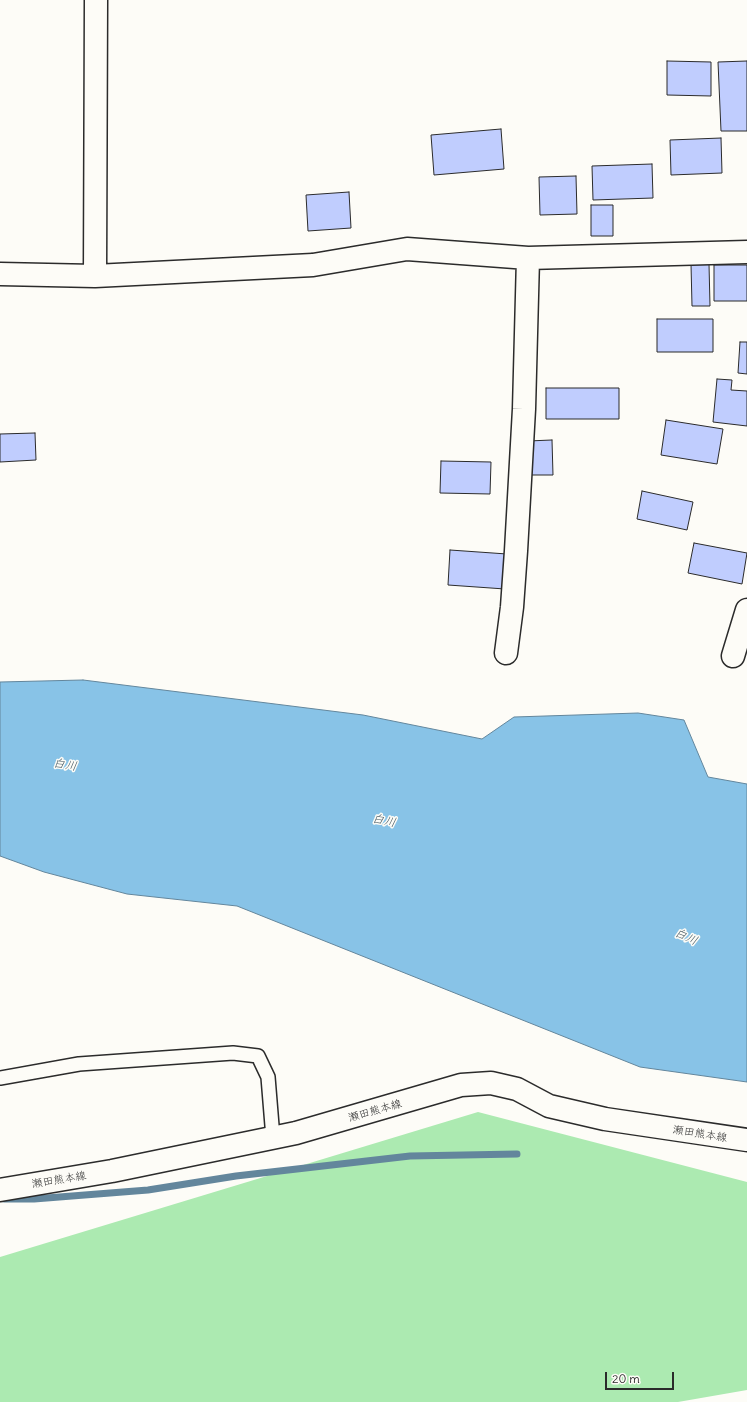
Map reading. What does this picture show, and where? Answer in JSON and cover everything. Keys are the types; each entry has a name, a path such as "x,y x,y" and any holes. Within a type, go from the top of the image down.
{"street":[{"path":"95,276 96,0"},
{"path":"0,274 95,276 313,265 407,249 528,258 747,252"},
{"path":"506,653 512,607 524,410 528,258"},
{"path":"733,656 747,610"},
{"name":"瀬田熊本線","path":"0,1190 112,1171 296,1133 461,1085 491,1083 517,1089 549,1106 605,1119 747,1140"}],"lane":[{"path":"0,1078 79,1064 233,1053 258,1056 268,1077 273,1138"}],"green space":[{"path":"478,1112 747,1182 747,1390 678,1402 0,1402 0,1257"}],"water":[{"name":"白川","path":"83,680 363,715 482,739 514,717 638,713 684,720 708,777 747,784 747,1082 640,1067 237,906 127,894 44,872 0,856 0,682"}],"building":[{"path":"667,61 711,62 711,96 667,95"},
{"path":"747,61 747,131 721,131 718,62"},
{"path":"501,129 504,169 434,175 431,135"},
{"path":"721,138 722,173 671,175 670,140"},
{"path":"652,164 653,198 593,200 592,166"},
{"path":"576,176 577,214 540,215 539,177"},
{"path":"349,192 351,228 308,231 306,195"},
{"path":"591,205 613,205 613,236 591,236"},
{"path":"691,264 709,264 710,306 692,306"},
{"path":"714,265 747,265 747,301 714,301"},
{"path":"657,319 713,319 713,352 657,352"},
{"path":"740,342 747,342 747,374 738,373"},
{"path":"717,379 732,380 731,390 747,391 747,426 713,422"},
{"path":"546,388 619,388 619,419 546,419"},
{"path":"666,420 723,429 717,464 661,455"},
{"path":"35,433 36,460 0,462 0,434"},
{"path":"552,440 553,475 529,475 528,441"},
{"path":"441,461 491,462 490,494 440,493"},
{"path":"642,491 693,502 687,530 637,519"},
{"path":"694,543 747,553 742,584 688,573"},
{"path":"450,550 507,554 505,589 448,585"}],"waterway":[{"path":"4,1199 34,1199 148,1190 236,1176 410,1156 517,1154"}]}
